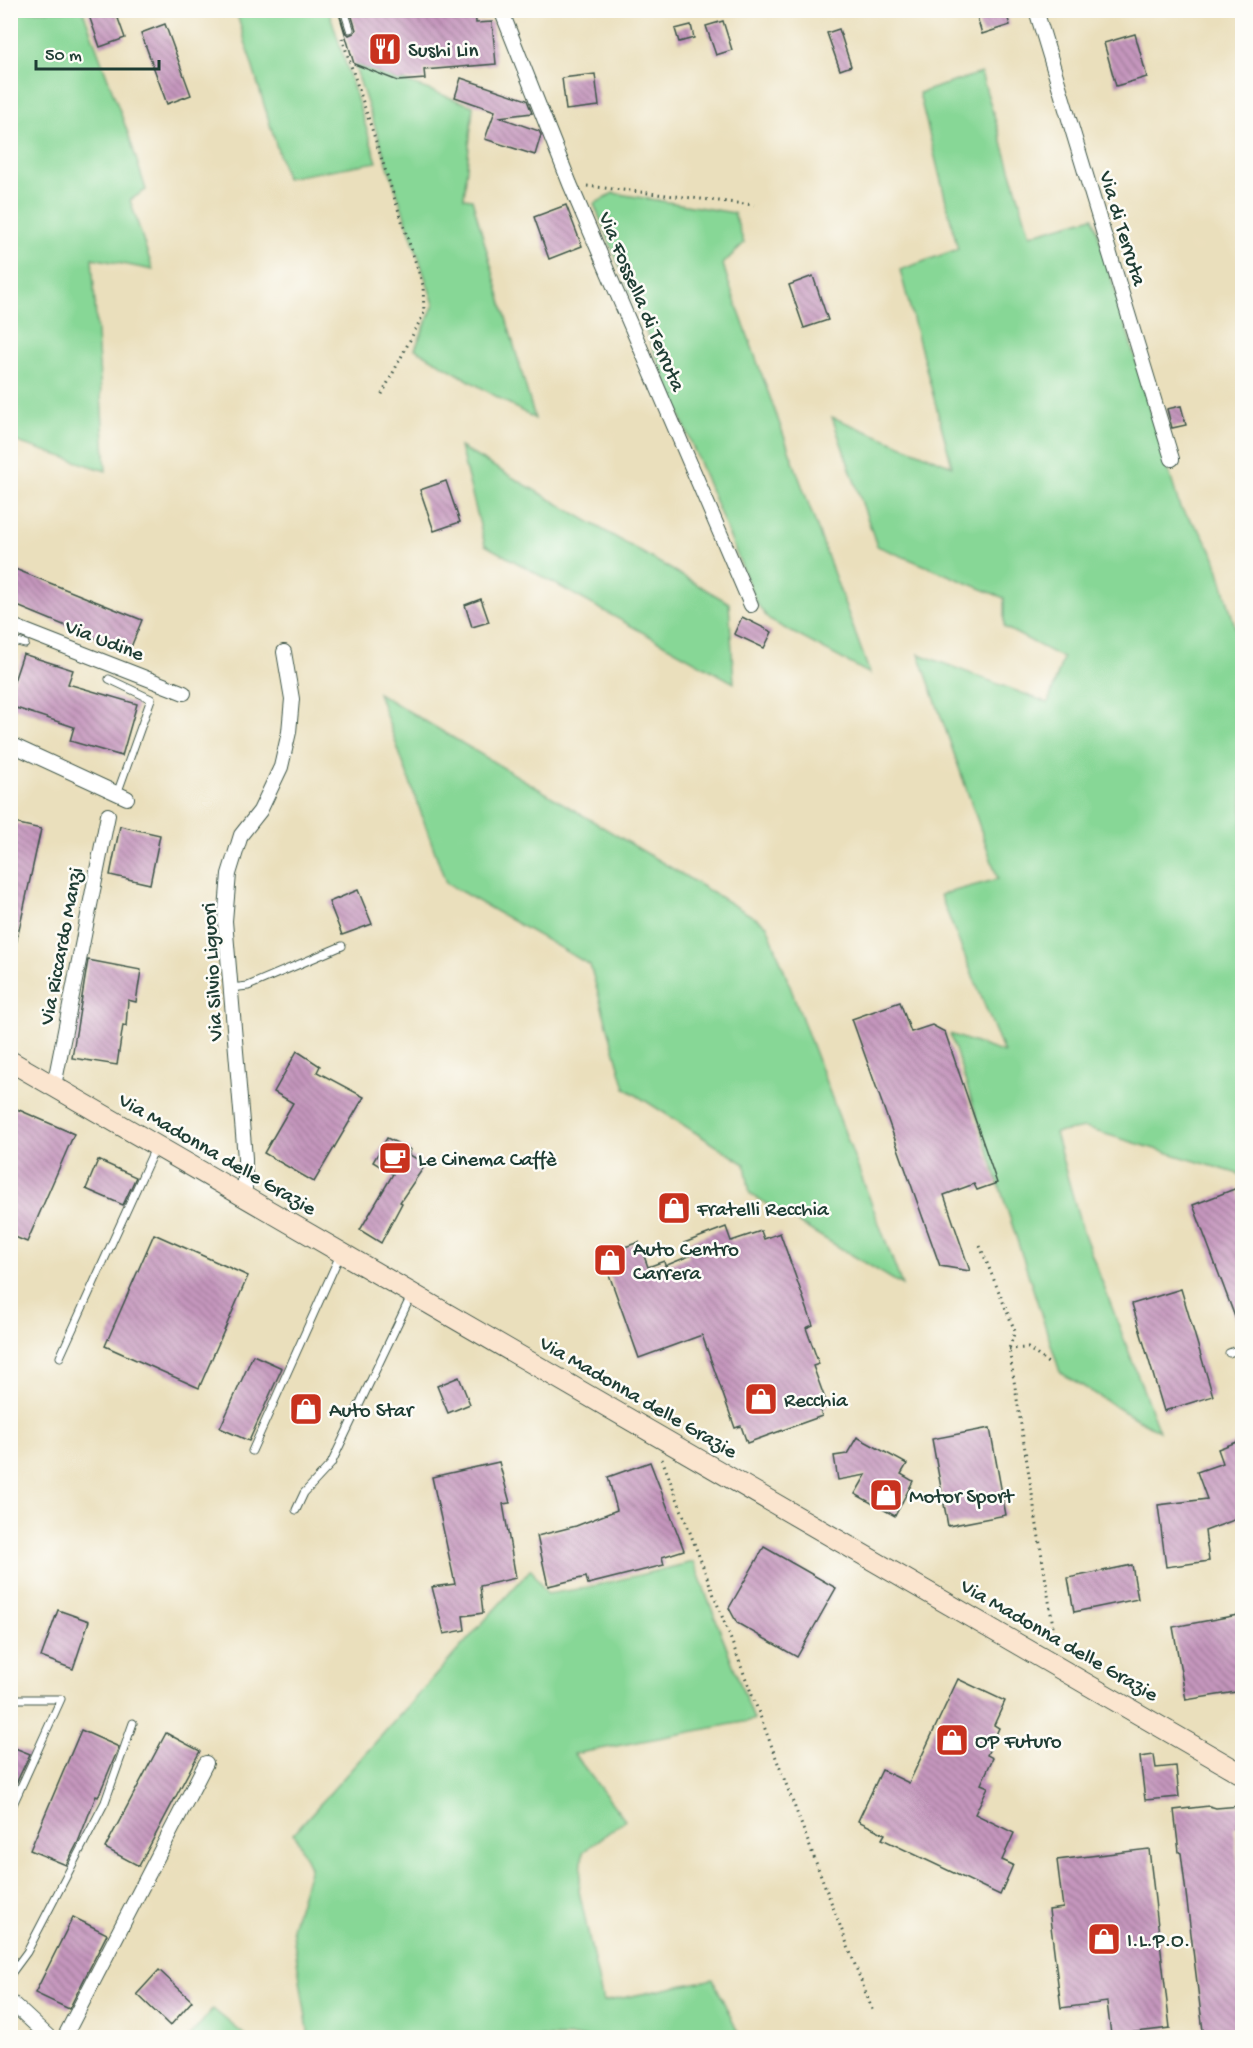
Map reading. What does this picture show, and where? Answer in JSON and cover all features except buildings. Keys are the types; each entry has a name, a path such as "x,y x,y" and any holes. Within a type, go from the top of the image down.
{"street":[{"name":"Via Fossella di Terruta","path":"501,10 570,184 751,605"},
{"name":"Via di Terruta","path":"1036,10 1172,459"},
{"name":"Via Udine","path":"10,625 184,693"},
{"name":"Via Silvio Liguori","path":"245,1197 245,1158 225,921 229,874 241,835 260,811 281,767 289,732 292,699 284,652"},
{"path":"10,744 122,796"},
{"name":"Via Riccardo Manzi","path":"54,1086 108,815"},
{"name":"Via Madonna delle Grazie","path":"10,1061 1242,1774"},
{"path":"64,2037 206,1763"},
{"path":"10,2001 50,2037"}],"lane":[{"path":"344,10 350,28"},
{"path":"10,640 25,644"},
{"path":"110,679 152,699 122,796"},
{"path":"231,988 248,987 342,946"},
{"path":"60,1357 156,1145"},
{"path":"252,1451 341,1253"},
{"path":"296,1510 304,1493 331,1464 412,1294"},
{"path":"1229,1353 1242,1348"},
{"path":"10,1811 61,1700 11,1699"},
{"path":"10,1975 27,1952 105,1802 133,1723"}],"path":[{"path":"340,32 423,285 424,313 380,398"},
{"path":"570,184 754,205"},
{"path":"980,1246 1015,1331 1009,1349 1056,1647 1056,1665"},
{"path":"1009,1349 1028,1348 1048,1363"},
{"path":"668,1440 662,1458 873,2012"}],"green space":[{"path":"15,11 83,11 129,136 146,190 130,200 153,270 92,258 106,471 11,440 10,182 15,147 10,143 10,34"},
{"path":"236,11 329,11 377,162 286,178"},
{"path":"354,64 473,106 464,198 472,199 535,419 415,349 434,304"},
{"path":"981,73 1030,235 1093,217 1180,508 1200,531 1215,557 1242,651 1242,1175 1085,1128 1055,1133 1082,1229 1159,1431 1060,1372 950,1034 1004,1053 940,895 998,879 919,654 1048,703 1063,658 1004,627 1004,598 877,546 832,417 952,466 900,270 958,249 919,93"},
{"path":"613,193 734,213 744,243 723,264 728,281 870,674 769,620 757,604 594,204"},
{"path":"460,447 729,603 734,683 485,545"},
{"path":"378,693 767,925 902,1285 750,1194 745,1164 625,1088 590,965 446,883"},
{"path":"694,1562 754,1720 574,1754 625,1820 583,1852 579,1891 603,2002 713,1979 740,2037 309,2037 292,1928 310,1867 294,1833 531,1569 547,1594 585,1588"},
{"path":"213,2009 247,2037 189,2037"}],"place":[{"name":"Sushi Lin","path":"385,49"},
{"name":"Le Cinema Caffè","path":"395,1158"},
{"name":"Fratelli Recchia","path":"674,1208"},
{"name":"Auto Centro Carrera","path":"610,1260"},
{"name":"Recchia","path":"761,1399"},
{"name":"Auto Star","path":"306,1409"},
{"name":"Motor Sport","path":"886,1495"},
{"name":"OP Futuro","path":"952,1740"},
{"name":"I.L.P.O.","path":"1104,1939"}]}
